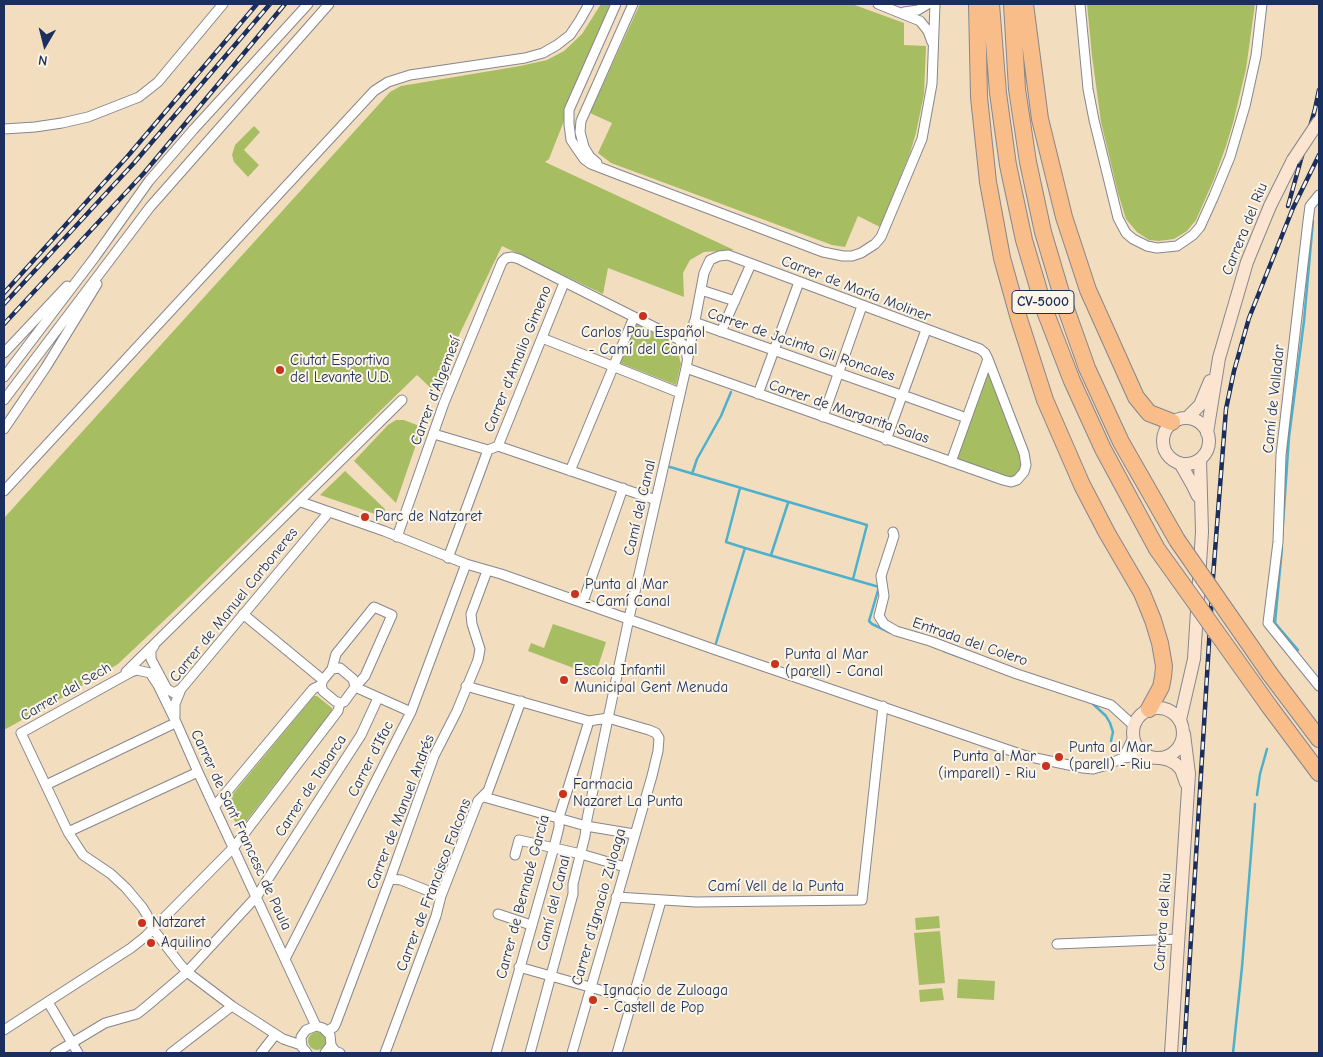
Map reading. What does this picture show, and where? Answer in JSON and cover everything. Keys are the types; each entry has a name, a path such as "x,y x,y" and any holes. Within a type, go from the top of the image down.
{"highway":[{"path":"977,4 979,96 988,182 1002,258 1019,319 1046,400 1082,485 1142,593 1154,620 1164,666 1164,677 1156,708"},
{"name":"CV-5000","path":"991,4 998,93 1008,165 1024,240 1045,311 1072,381 1103,449 1157,548 1269,706 1319,772"},
{"name":"CV-5000","path":"1012,4 1017,88 1028,162 1043,232 1065,306 1087,368 1121,442 1177,540 1270,674 1319,740"},
{"path":"1025,4 1040,119 1064,218 1088,290 1136,397 1149,413 1180,420"}],"street":[{"path":"4,129 62,123 88,117 139,98 158,82 223,4"},
{"path":"4,376 149,181 308,4"},
{"path":"4,400 150,207 329,4"},
{"path":"4,491 374,91 388,82 410,75 525,58 543,53 558,45 570,35 589,4"},
{"path":"616,4 571,102 568,117 571,140 584,159 616,174 832,255 852,256 861,253 875,244 885,229 922,138 932,84 935,4"},
{"path":"616,174 590,157 583,143 580,127 585,110 632,4"},
{"path":"878,4 914,18 924,25 933,47"},
{"path":"896,11 911,12 928,4"},
{"path":"1080,4 1088,89 1118,218 1126,232 1133,239 1147,246 1157,248 1177,246 1193,234 1200,227 1214,196 1230,157 1245,106 1256,56 1262,4"},
{"name":"Carrera del Riu","path":"1180,420 1200,405 1219,358 1237,294 1257,235 1293,160 1319,121"},
{"name":"Camí de Valladar","path":"1318,198 1310,206 1308,221 1284,435 1278,542 1268,623 1319,686"},
{"path":"4,429 67,334 124,239"},
{"name":"Carrer de María Moliner","path":"710,260 728,255 980,349 988,359"},
{"path":"4,352 94,257"},
{"name":"Carrer d'Algemesí","path":"397,537 448,394 502,262 506,258 519,259 564,283"},
{"name":"Camí del Canal","path":"530,1053 573,894 573,884 581,854 629,618 680,393 704,273 710,260"},
{"path":"721,332 751,264"},
{"path":"758,394 798,282"},
{"path":"564,283 678,340 686,348 686,365"},
{"name":"Carrer d'Amalio Gimeno","path":"498,446 564,283"},
{"path":"701,290 735,301"},
{"path":"822,417 862,306"},
{"path":"570,471 634,317"},
{"name":"Carrer de Jacinta Gil Roncales","path":"694,322 898,394"},
{"path":"886,440 926,330"},
{"path":"542,338 680,393"},
{"name":"Carrera del Riu","path":"1207,433 1219,358"},
{"path":"951,462 988,359"},
{"name":"Carrer de Margarita Salas","path":"686,365 758,394 1011,482 1021,477 1026,460 988,359"},
{"name":"Carrer de Jacinta Gil Roncales","path":"908,397 961,416"},
{"name":"Carrer d'Algemesí","path":"301,502 402,400"},
{"path":"1180,463 1190,463 1200,459 1207,450 1207,433 1199,422 1180,420 1164,432 1163,445 1169,456 1180,463 1200,502"},
{"path":"434,434 488,450 498,446 656,500"},
{"path":"448,558 488,450"},
{"path":"1180,720 1194,658 1202,532 1200,459"},
{"path":"583,602 623,488"},
{"path":"301,502 448,558 583,602 716,650 1026,756 1083,768 1104,766 1123,758 1146,755 1160,758 1174,752 1181,743 1184,734 1180,720 1173,712 1156,708"},
{"name":"Carrer de Manuel Carboneres","path":"123,675 301,502"},
{"name":"Carrer de Manuel Carboneres","path":"174,723 175,704 181,689 328,512"},
{"name":"Entrada del Colero","path":"893,532 894,536 881,576 884,596 879,616 884,624 896,631 930,641 1017,674 1111,705 1133,731"},
{"name":"Carrer d'Ifac","path":"285,959 411,712 466,564"},
{"name":"Carrer de Manuel Andrés","path":"327,1031 334,1027 336,1023 434,756 478,660 480,649 472,624 471,614 487,571"},
{"path":"4,1030 131,948 153,929 234,847 338,711 340,703 344,702 365,676 392,615 374,607 336,654 332,669 322,683 313,689 214,807"},
{"path":"243,614 322,683 323,691 340,703"},
{"path":"155,644 151,650 151,659 166,689 174,693 181,689"},
{"path":"332,669 340,668 354,679 355,687"},
{"name":"Carrer de Sant Francesc de Paula","path":"123,675 137,670 150,673 158,685 316,1026"},
{"name":"Carrer del Sech","path":"46,785 21,734 123,675"},
{"path":"1123,758 1139,715 1177,698 1188,685"},
{"path":"466,686 588,721 608,718"},
{"path":"355,687 411,712"},
{"name":"Carrer de Tabarca","path":"72,1044 111,1020 137,1014 187,972 257,896 361,735 378,698"},
{"name":"Carrer de Francisco Falcons","path":"385,1053 436,916 441,896 478,801 484,797 491,784 521,701"},
{"name":"Camí Vell de la Punta","path":"616,897 661,901 862,900 883,706"},
{"name":"Carrer d'Ignacio Zuloaga","path":"572,1053 658,751 659,738 656,733 608,718"},
{"name":"Carrer de Bernabé García","path":"496,1053 554,847 559,827 559,817 588,721"},
{"path":"174,723 46,785 68,832 82,855 111,874 126,888 144,911 153,929 187,972 275,1035 302,1049 303,1033 310,1027 316,1026 327,1031 330,1035 331,1045 335,1051 340,1053"},
{"path":"1133,731 1137,748 1146,755"},
{"name":"Carrera del Riu","path":"1171,1053 1188,793 1188,766 1184,734"},
{"name":"Carrera del Riu","path":"1160,758 1169,760 1181,770 1188,793"},
{"path":"68,832 198,772"},
{"path":"484,797 586,826 634,834"},
{"path":"514,855 519,840 554,847 625,867"},
{"path":"390,879 401,880 441,896"},
{"path":"617,1053 661,901"},
{"path":"498,914 531,925"},
{"path":"1058,944 1179,939"},
{"path":"519,967 632,999"},
{"path":"48,1002 78,1053"},
{"path":"171,1053 232,1006"},
{"path":"261,1053 275,1035"},
{"path":"55,1053 72,1044"},
{"path":"325,1053 331,1045"}],"green space":[{"name":"Ciutat Esportiva del Levante U.D.","path":"601,4 610,4 549,159 545,162 734,250 704,252 690,260 683,273 684,297 608,268 603,294 502,246 461,331 435,392 417,375 118,664 4,730 4,518 390,92 401,86 547,60 564,51 582,34"},
{"path":"640,4 852,4 904,23 904,45 926,46 924,94 910,153 880,227 858,216 845,247 832,245 611,163 598,153 612,123 590,113"},
{"path":"1087,4 1255,4 1246,69 1226,146 1196,220 1187,231 1174,239 1149,240 1137,232 1126,219 1101,122"},
{"path":"254,126 260,132 244,150 259,165 248,177 234,162 232,155 235,145"},
{"path":"636,324 666,339 677,348 681,364 676,385 620,363"},
{"path":"987,372 989,372 1023,460 1022,468 1011,478 959,462 956,459"},
{"path":"396,420 404,420 422,427 396,503 354,461 388,425"},
{"path":"345,471 385,509 384,515 381,516 320,495"},
{"path":"553,624 606,642 595,676 528,651 531,643 544,648"},
{"path":"314,696 317,696 332,708 332,711 241,828 238,828 227,804 228,800"},
{"path":"939,916 940,928 916,930 915,918"},
{"path":"940,931 945,983 919,985 914,933"},
{"path":"958,979 995,981 994,1000 957,998"},
{"path":"942,988 944,1000 920,1002 919,990"},
{"path":"317,1032 323,1035 326,1041 323,1047 317,1050 311,1047 308,1041 311,1035"}],"waterway":[{"path":"1282,538 1289,437 1304,321 1313,221"},
{"path":"692,474 697,459 721,416 731,392"},
{"path":"670,467 867,525 853,579"},
{"path":"716,643 745,548 726,542 740,488"},
{"path":"771,555 788,503"},
{"path":"745,548 879,587 869,621 891,633"},
{"path":"1282,548 1275,623 1298,650"},
{"path":"944,651 971,661"},
{"path":"1092,703 1106,716 1110,723 1113,732 1111,741"},
{"path":"1257,795 1260,774 1267,749"},
{"path":"1233,1053 1255,804"}],"railway":[{"path":"4,293 127,157 257,4"},
{"path":"4,304 134,163 270,4"},
{"path":"4,324 144,173 285,4"},
{"path":"1288,206 1319,90"},
{"path":"1184,1053 1213,577 1226,409 1234,371 1249,318 1293,208 1319,155"}],"place":[{"name":"Carlos Pau Español - Camí del Canal","path":"643,316"},
{"name":"Ciutat Esportiva del Levante U.D.","path":"280,370"},
{"name":"Parc de Natzaret","path":"365,517"},
{"name":"Punta al Mar - Camí Canal","path":"575,594"},
{"name":"Punta al Mar (parell) - Canal","path":"775,664"},
{"name":"Escola Infantil Municipal Gent Menuda","path":"564,680"},
{"name":"Punta al Mar (parell) - Riu","path":"1059,757"},
{"name":"Punta al Mar (imparell) - Riu","path":"1046,766"},
{"name":"Farmacia Nazaret La Punta","path":"563,794"},
{"name":"Natzaret","path":"142,923"},
{"name":"Aquilino","path":"151,943"},
{"name":"Ignacio de Zuloaga - Castell de Pop","path":"593,1000"}]}
